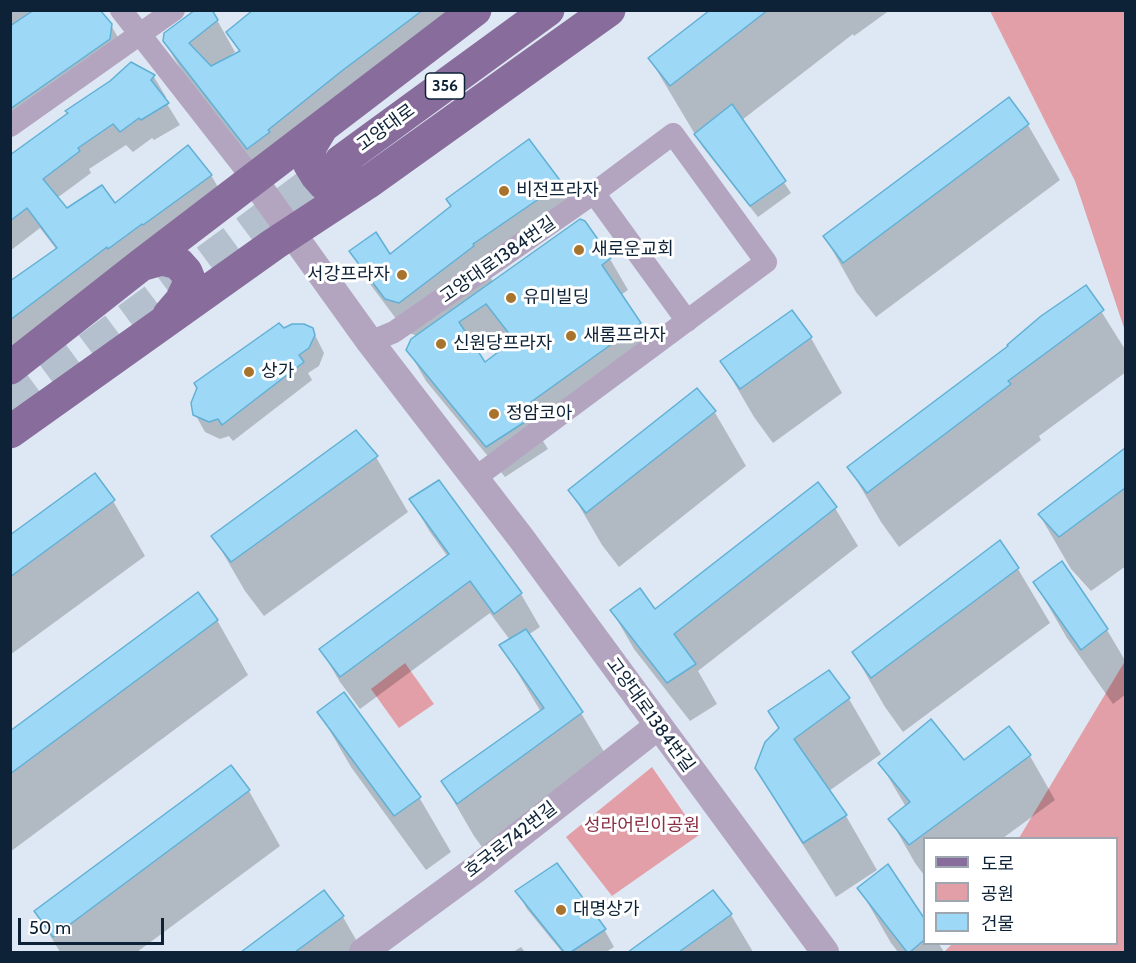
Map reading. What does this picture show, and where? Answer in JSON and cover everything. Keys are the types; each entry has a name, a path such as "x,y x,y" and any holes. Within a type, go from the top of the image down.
{"main road":[{"path":"10,368 253,179 332,145 475,10"},
{"name":"고양대로","path":"332,145 515,10"},
{"name":"고양대로","path":"332,145 548,10"},
{"path":"10,432 290,232 366,183 609,10"},
{"path":"332,145 310,147 309,163 324,184 366,183"},
{"path":"141,265 162,258 178,263 186,272 190,282 181,301 162,323"}],"street":[{"path":"121,10 139,36 253,179"},
{"path":"10,126 174,10"},
{"name":"고양대로1384번길","path":"370,342 394,332 594,193 673,134 766,262 687,321"},
{"name":"고양대로1384번길","path":"253,179 370,342 475,478 825,952"},
{"path":"475,478 687,321 594,193"},
{"name":"호국로742번길","path":"363,952 476,868 658,726"}],"green space":[{"path":"990,11 1125,11 1125,331 1075,181"},
{"path":"1125,661 1125,952 944,952 951,945 1118,945 1118,837 1020,837"},
{"path":"405,663 434,704 399,728 371,689"},
{"name":"성라어린이공원","path":"652,767 699,835 612,896 566,837"}],"building":[{"path":"34,10 100,10 112,24 110,39 10,109 10,26"},
{"path":"195,10 212,10 218,20 189,43 211,66 240,51 226,32 253,10 423,10 343,70 247,149 163,41 164,33"},
{"path":"710,10 768,10 670,86 648,58"},
{"path":"131,62 155,75 151,80 169,103 141,120 139,118 120,132 113,124 78,148 80,151 43,179 67,208 102,185 115,203 188,145 212,175 108,249 107,247 10,320 10,281 57,248 27,208 10,221 10,155 68,113 65,111 110,81"},
{"path":"1009,97 1029,124 843,263 823,236"},
{"path":"732,104 786,181 750,206 694,134"},
{"path":"529,139 562,183 473,244 474,246 399,303 385,299 349,251 376,232 390,254 451,206 446,199"},
{"path":"580,219 585,221 611,258 602,265 641,323 524,407 531,418 486,447 406,350 411,339","holes":["486,304 514,340 485,362 459,322"]},
{"path":"1086,285 1104,310 1008,381 1011,384 867,493 847,467 1008,346 1041,316"},
{"path":"792,310 812,337 740,389 720,361"},
{"name":"상가","path":"279,323 284,328 292,324 304,324 313,328 315,335 309,348 299,355 304,362 222,425 218,419 209,422 193,415 191,403 197,388 194,383"},
{"path":"697,388 716,411 586,513 568,490"},
{"path":"356,430 378,456 231,562 211,536"},
{"path":"1125,448 1125,488 1059,537 1038,514"},
{"path":"95,473 115,500 10,577 10,535"},
{"path":"439,480 522,593 494,614 470,581 340,677 319,649 449,554 409,499"},
{"path":"818,482 837,507 674,634 696,664 667,683 610,610 640,588 655,609"},
{"path":"1000,540 1019,568 871,678 852,652"},
{"path":"1062,561 1108,629 1081,650 1033,582"},
{"path":"198,592 218,620 10,774 10,731"},
{"path":"526,629 583,712 457,804 441,781 544,708 499,645"},
{"path":"829,670 850,698 794,739 847,815 803,843 755,768 765,742 779,728 768,711"},
{"path":"344,692 421,797 394,816 317,712"},
{"path":"931,719 964,760 1009,726 1031,755 909,845 888,819 910,802 878,763"},
{"path":"231,765 250,790 53,937 34,911"},
{"name":"대명상가","path":"557,863 606,929 571,952 564,952 515,891"},
{"path":"888,864 923,916 923,941 907,952 857,888"},
{"path":"324,890 344,916 295,952 241,952"},
{"path":"713,890 732,914 679,952 628,952"}],"tunnel":[{"path":"10,407 341,161"}],"place":[{"name":"비전프라자","path":"504,191"},
{"name":"새로운교회","path":"579,250"},
{"name":"서강프라자","path":"402,275"},
{"name":"유미빌딩","path":"511,298"},
{"name":"새롬프라자","path":"571,336"},
{"name":"신원당프라자","path":"441,344"},
{"name":"상가","path":"249,372"},
{"name":"정암코아","path":"494,414"},
{"name":"대명상가","path":"561,910"}]}
